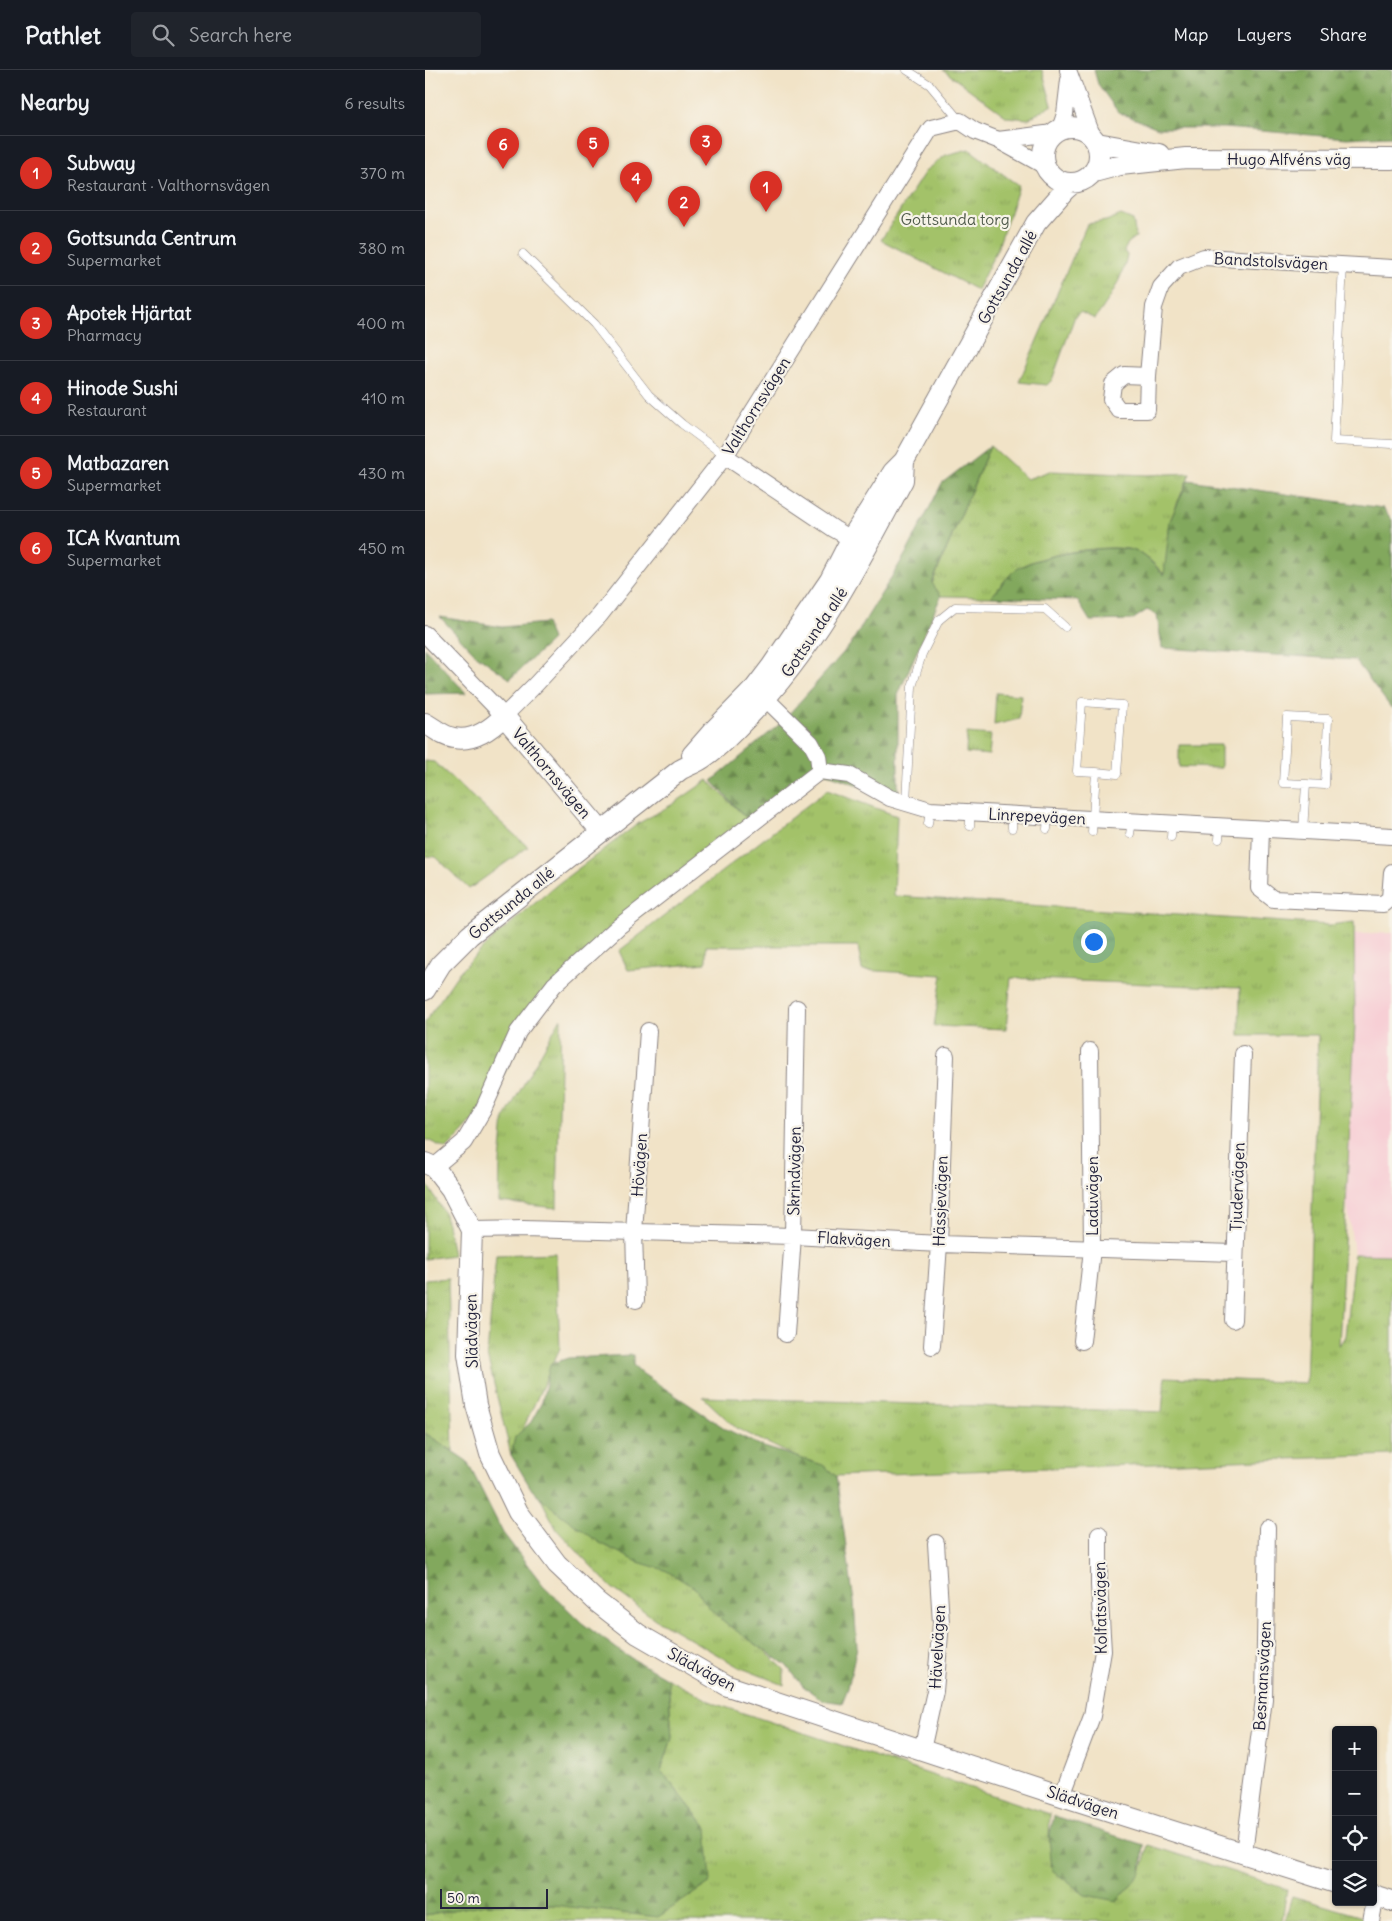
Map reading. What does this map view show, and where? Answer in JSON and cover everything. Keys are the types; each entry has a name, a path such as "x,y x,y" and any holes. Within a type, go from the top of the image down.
{"street":[{"path":"960,121 975,131 998,140 1048,170 1060,181 1073,183 1085,180 1094,172 1099,160 1099,152 1069,73"},
{"path":"1048,170 1043,154 1044,146 1057,131 1065,114 1069,73"},
{"name":"Valthornsvägen","path":"503,716 536,684 600,615 725,456 931,128 960,121"},
{"path":"998,140 1076,127 1085,130 1094,139"},
{"name":"Hugo Alfvéns väg","path":"1094,139 1186,158"},
{"name":"Hugo Alfvéns väg","path":"1094,172 1120,165 1186,158 1392,159"},
{"name":"Gottsunda allé","path":"1037,223 1048,170"},
{"name":"Gottsunda allé","path":"425,990 441,964 470,935 680,770 703,758 726,740 760,694 830,580 859,544 893,472 904,461 1037,223 1073,183"},
{"name":"Bandstolsvägen","path":"1148,376 1154,307 1161,286 1179,267 1204,257 1277,258 1385,265"},
{"path":"725,456 859,544"},
{"name":"Valthornsvägen","path":"425,634 503,716 601,831"},
{"path":"760,694 811,743 818,756 821,771"},
{"path":"425,723 453,738 469,738 491,728 503,716"},
{"name":"Linrepevägen","path":"821,771 849,775 889,798 906,802 929,817 1220,833 1261,829 1392,836"},
{"name":"Slädvägen","path":"821,771 618,927 554,985 518,1032 483,1110 464,1142 430,1165 451,1189 472,1230 468,1354 476,1405 490,1454 518,1512 557,1564 597,1602 638,1634 728,1686 1332,1882"},
{"path":"1261,829 1259,888 1273,899 1383,904 1391,898 1392,872"},
{"name":"Skrindvägen","path":"786,1334 793,1236 797,1008"},
{"name":"Hövägen","path":"636,1300 634,1232 648,1031"},
{"name":"Laduvägen","path":"1082,1341 1092,1249 1090,1051"},
{"name":"Tjudervägen","path":"1233,1320 1243,1054"},
{"name":"Hässjevägen","path":"932,1346 939,1244 946,1056"},
{"name":"Flakvägen","path":"472,1230 523,1229 793,1236 939,1244 1235,1252"},
{"name":"Besmansvägen","path":"1244,1853 1264,1699 1267,1528"},
{"name":"Kolfatsvägen","path":"1063,1796 1092,1716 1103,1651 1099,1585 1099,1534"},
{"name":"Hävelvägen","path":"923,1750 935,1690 941,1623 936,1543"},
{"path":"1371,1921 1380,1897"}],"lane":[{"path":"907,70 930,85 960,121"},
{"path":"523,254 593,324 649,395 682,424 725,456"},
{"path":"1346,263 1334,441 1392,444"},
{"path":"906,802 912,687 922,654 939,620 955,607 1045,609 1065,626"},
{"path":"1082,702 1122,705 1117,774 1096,772 1077,771 1082,702"},
{"path":"1287,717 1328,719 1325,785 1305,784 1283,783 1287,717"},
{"path":"1092,825 1096,772"},
{"path":"1303,831 1305,784"}],"shaded area":[{"path":"1392,933 1392,1255 1354,1254 1344,1179 1336,935"}],"green space":[{"path":"943,70 1042,70 1052,105 1028,119 1007,117"},
{"path":"1094,70 1392,70 1392,136 1347,138 1224,128 1158,128 1118,112 1098,84"},
{"name":"Gottsunda torg","path":"969,149 1019,186 998,247 977,290 881,240 926,170 946,155"},
{"path":"1121,215 1133,220 1136,237 1128,243 1124,251 1127,255 1125,264 1110,296 1095,319 1080,312 1075,316 1052,380 1047,385 1019,382 1087,224 1106,221"},
{"path":"990,446 1027,479 1050,471 1147,475 1190,473 1170,521 1165,575 1146,557 1132,550 1121,548 1091,549 1055,555 1026,564 1013,572 991,597 941,596 932,584"},
{"path":"990,446 932,583 941,596 898,695 898,800 820,771 756,821 744,816 712,781 781,723 850,645 908,550 942,483"},
{"path":"1188,480 1383,508 1392,520 1392,709 1355,660 1162,648 1157,615 1147,610 1132,620 1090,621 1077,600 991,597 1017,569 1040,559 1073,552 1106,548 1131,550 1145,557 1164,575 1170,521"},
{"path":"440,617 502,627 546,623 552,640 510,679 475,654"},
{"path":"425,648 466,693 425,694"},
{"path":"996,693 1021,695 1019,719 994,725"},
{"path":"967,733 991,735 989,755 966,753"},
{"path":"1179,745 1221,745 1221,768 1179,767"},
{"path":"425,761 434,762 528,847 469,889 436,857 425,856"},
{"path":"708,780 744,816 756,821 554,985 483,1110 447,1149 425,1139 425,1022 460,971 492,939 559,883 639,823 673,804"},
{"path":"827,790 897,816 894,896 1329,925 1354,922 1355,1024 1339,1346 1345,1336 1354,1254 1392,1255 1392,1455 836,1476 736,1428 703,1397 1162,1412 1165,1377 1306,1383 1318,1035 1239,1035 1240,988 1011,978 1006,1029 934,1026 942,975 862,970 858,946 706,946 706,963 628,970 619,951"},
{"path":"561,1018 557,1208 499,1202 504,1119"},
{"path":"425,1181 445,1214 453,1255 425,1259"},
{"path":"556,1253 560,1348 511,1455 487,1355 496,1255"},
{"path":"448,1278 453,1451 425,1433 425,1280"},
{"path":"633,1355 633,1365 643,1374 726,1429 764,1447 823,1465 836,1476 854,1602 857,1647 848,1688 842,1703 822,1700 803,1686 786,1665 728,1625 709,1608 695,1588 665,1570 638,1562 600,1543 560,1514 532,1490 511,1455 515,1437 531,1422 542,1402 550,1364 568,1358"},
{"path":"425,1433 467,1461 503,1533 543,1585 582,1623 624,1654 668,1679 672,1738 661,1771 707,1828 711,1882 658,1917 553,1905 485,1904 425,1915"},
{"path":"531,1480 676,1567 784,1669 784,1685 739,1667 655,1619 611,1587 557,1530"},
{"path":"668,1679 716,1704 1050,1814 1049,1837 1141,1873 1148,1845 1287,1889 1282,1921 425,1921 425,1915 485,1904 553,1905 707,1828 661,1771 672,1738"},
{"path":"1054,1816 1144,1845 1141,1873 1117,1901 1085,1895 1052,1870 1049,1837"},
{"path":"1292,1896 1377,1921 1285,1921"}],"place":[{"name":"Apotek Hjärtat","path":"706,166"},
{"name":"Matbazaren","path":"593,168"},
{"name":"ICA Kvantum","path":"503,169"},
{"name":"Hinode Sushi","path":"636,203"},
{"name":"Subway","path":"766,212"},
{"name":"Gottsunda Centrum","path":"684,227"}]}
